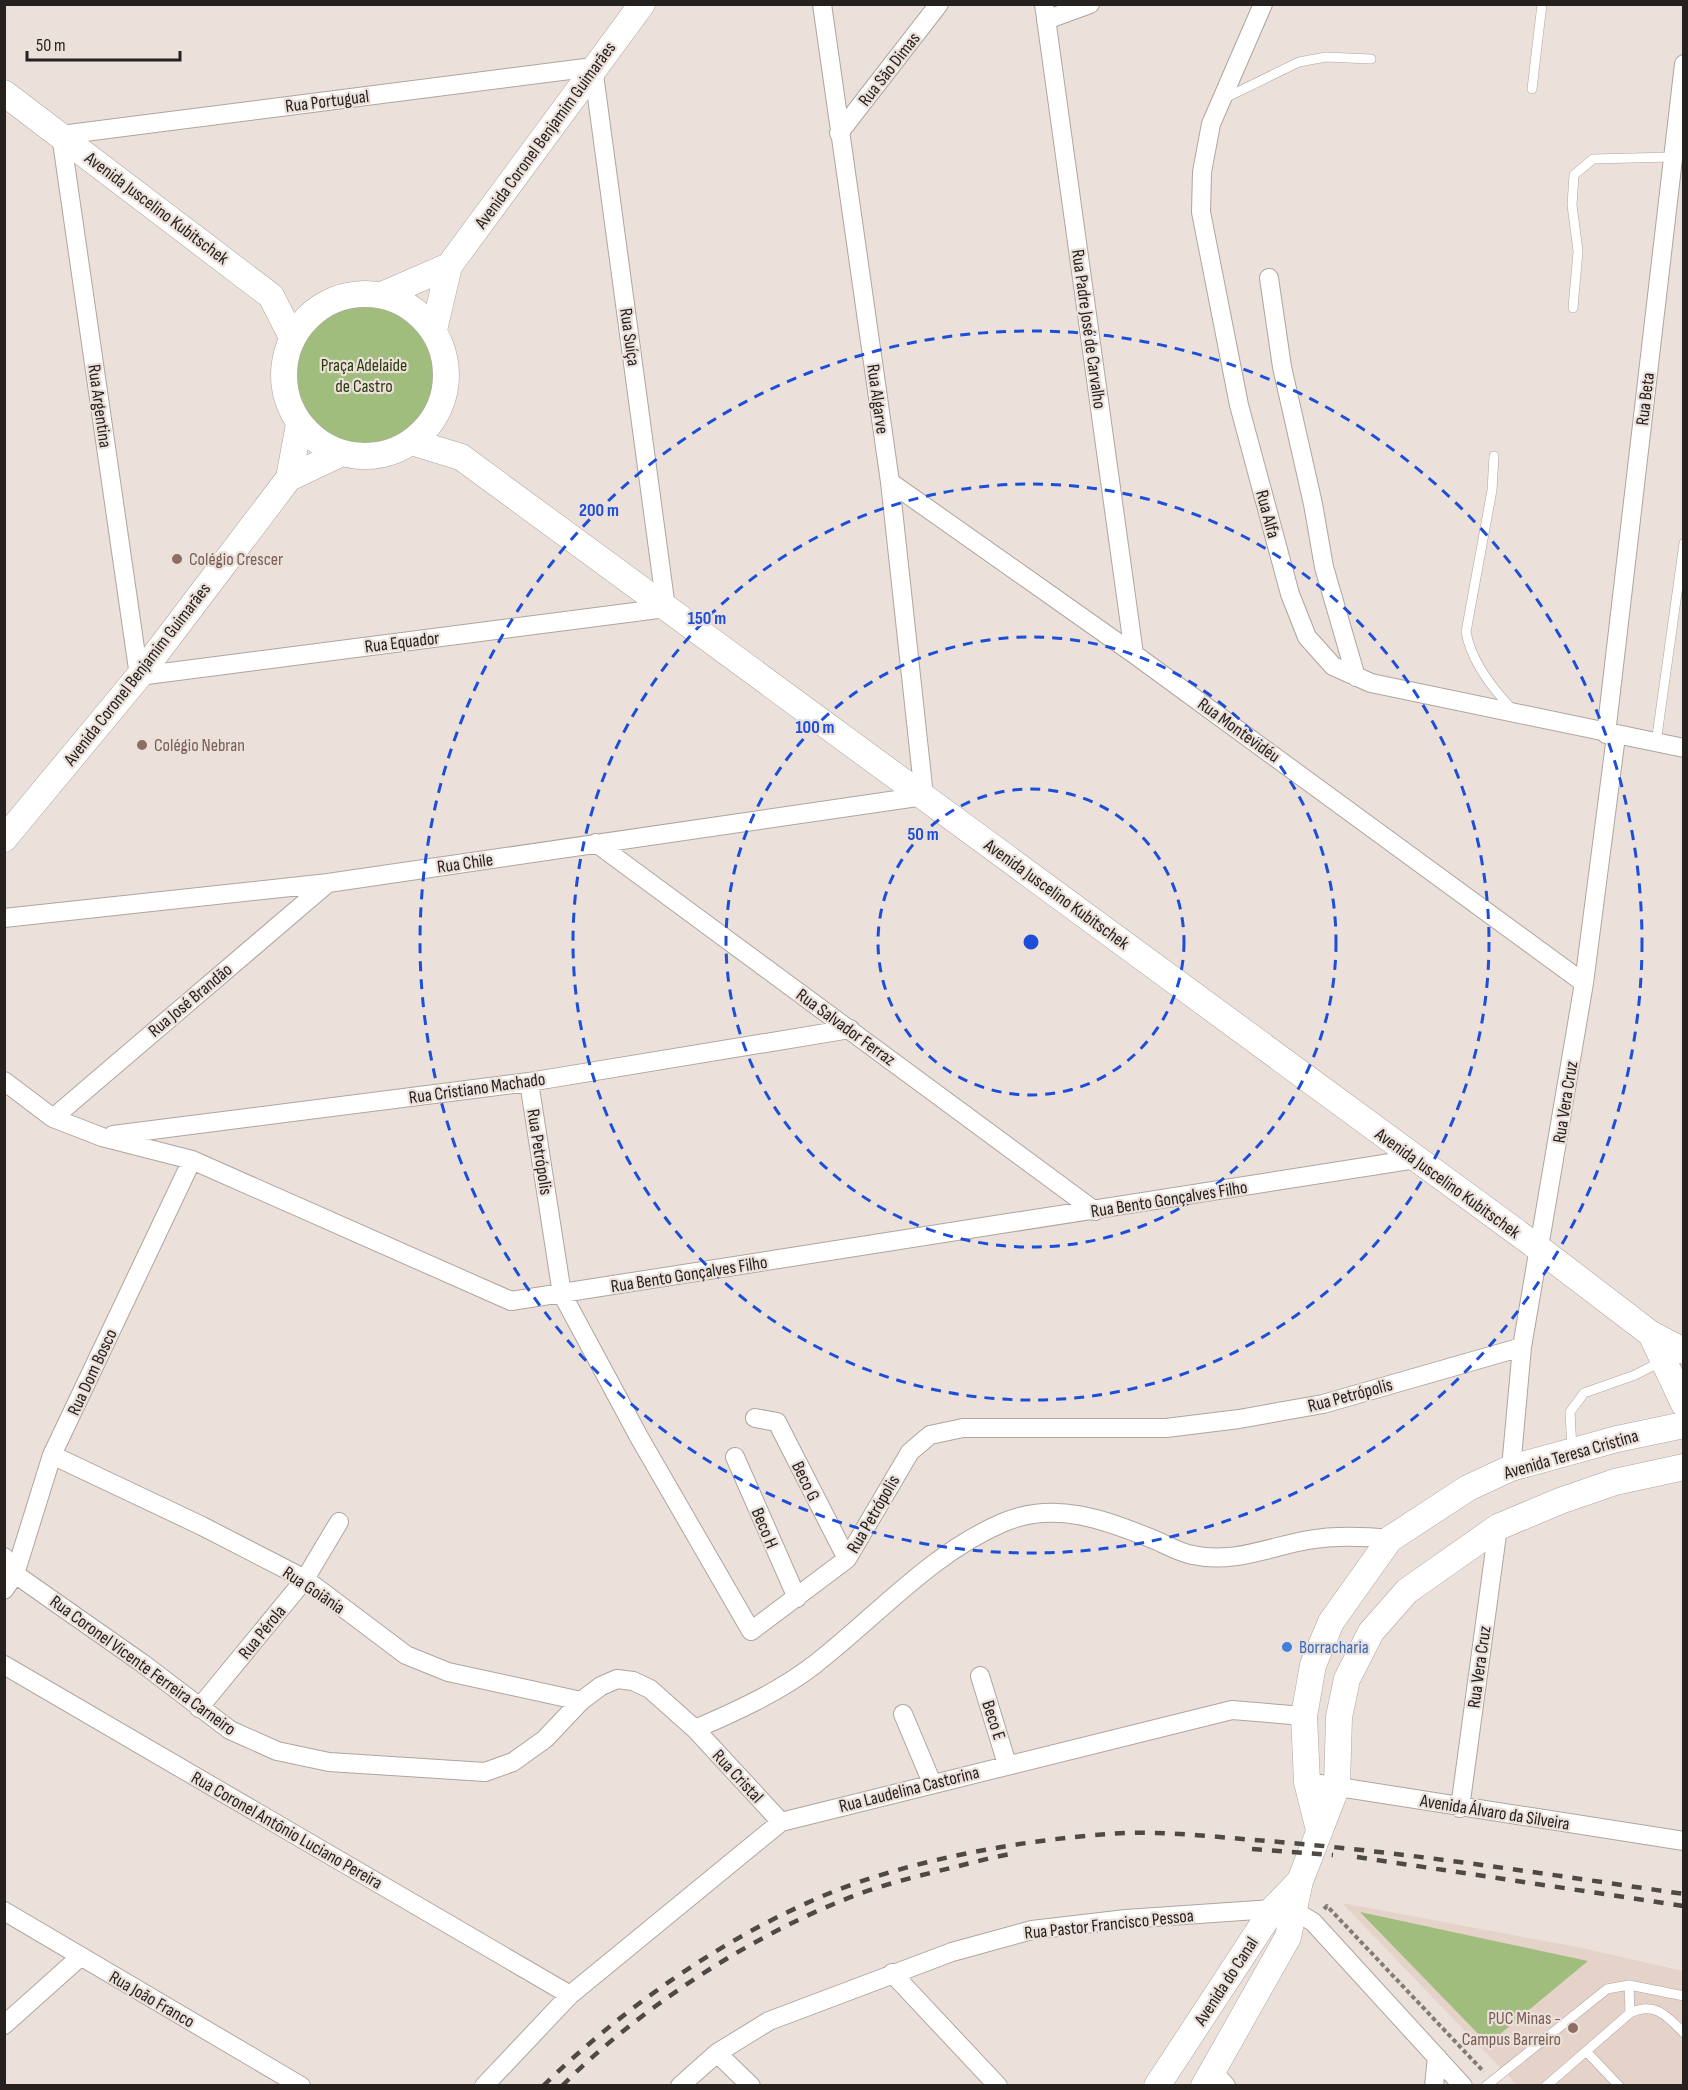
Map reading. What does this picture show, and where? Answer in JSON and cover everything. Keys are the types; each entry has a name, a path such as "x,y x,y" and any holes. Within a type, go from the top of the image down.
{"street":[{"name":"Avenida Coronel Benjamim Guimarães","path":"434,330 449,266 642,4"},
{"name":"Rua Algarve","path":"822,4 890,482 924,796"},
{"name":"Rua São Dimas","path":"839,133 939,4"},
{"path":"1045,12 1089,4"},
{"name":"Rua Alfa","path":"1263,4 1211,124 1202,172 1201,212 1239,405 1290,594 1307,637 1333,666 1371,683 1611,735 1683,748"},
{"name":"Rua Padre José de Carvalho","path":"1045,12 1134,654"},
{"name":"Rua Beta","path":"1611,735 1683,64"},
{"name":"Rua Portugual","path":"61,135 594,67"},
{"name":"Rua Suíça","path":"594,67 666,608"},
{"name":"Avenida Juscelino Kubitschek","path":"4,93 271,296 292,338"},
{"name":"Rua Argentina","path":"61,135 139,676"},
{"path":"382,295 411,307 434,330 443,349 447,370 446,391 439,411 428,428 412,442 382,454 366,457 342,453 318,442 299,424 289,404 284,381 285,359 292,338 303,322 317,309 348,296 382,295 449,266"},
{"path":"1269,278 1282,367 1313,504 1324,567 1356,677"},
{"path":"271,296 317,309"},
{"name":"Avenida Juscelino Kubitschek","path":"439,411 462,457"},
{"name":"Avenida Coronel Benjamim Guimarães","path":"4,839 139,676 289,478 299,424"},
{"name":"Avenida Juscelino Kubitschek","path":"412,442 462,457 1540,1250 1651,1334 1674,1355"},
{"name":"Avenida Coronel Benjamim Guimarães","path":"289,478 342,453"},
{"name":"Rua Montevidéu","path":"890,482 1134,654 1584,983"},
{"name":"Rua Equador","path":"139,676 666,608"},
{"name":"Rua Vera Cruz","path":"1511,1468 1522,1347 1584,983 1611,735"},
{"name":"Rua Chile","path":"4,918 328,883 924,796"},
{"name":"Rua Salvador Ferraz","path":"596,843 1095,1211"},
{"name":"Rua José Brandão","path":"53,1118 328,883"},
{"name":"Rua Cristiano Machado","path":"102,1137 529,1082 850,1029"},
{"name":"Rua Bento Gonçalves Filho","path":"4,1081 53,1118 102,1137 192,1160 511,1301 1416,1159"},
{"name":"Rua Petrópolis","path":"529,1082 562,1294 639,1437 751,1631 847,1559 910,1452 930,1436 963,1428 1166,1428 1239,1419 1323,1404 1522,1347"},
{"name":"Rua Dom Bosco","path":"4,1590 15,1574 52,1455 192,1160"},
{"path":"1674,1355 1683,1404"},
{"name":"Beco G","path":"755,1418 777,1422 847,1559"},
{"name":"Avenida Teresa Cristina","path":"1319,1830 1307,1782 1304,1716 1313,1665 1330,1622 1390,1539 1468,1488 1511,1468 1617,1438 1683,1425"},
{"name":"Rua Goiânia","path":"52,1455 202,1526 305,1580 406,1655 448,1672 581,1701"},
{"name":"Beco H","path":"735,1457 797,1598"},
{"path":"1319,1830 1337,1786 1339,1717 1347,1679 1371,1632 1407,1591 1498,1527 1560,1501 1615,1482 1683,1467"},
{"path":"695,1729 736,1711 813,1666 956,1547 1003,1522 1037,1512 1082,1515 1122,1526 1192,1556 1237,1558 1308,1540 1348,1535 1390,1539"},
{"name":"Rua Pérola","path":"199,1708 305,1580 339,1522"},
{"name":"Rua Vera Cruz","path":"1460,1808 1498,1527"},
{"name":"Rua Coronel Vicente Ferreira Carneiro","path":"4,1557 15,1574 142,1663 230,1730 277,1750 329,1762 485,1772 513,1762 545,1739 581,1701 601,1686 617,1679 633,1681 650,1689 695,1729"},
{"name":"Rua Coronel Antônio Luciano Pereira","path":"4,1665 570,1995"},
{"name":"Beco E","path":"980,1677 1007,1764"},
{"name":"Rua Laudelina Castorina","path":"484,2085 570,1995 781,1822 1007,1764 1232,1710 1304,1716"},
{"path":"903,1714 932,1783"},
{"name":"Rua Cristal","path":"695,1729 781,1822"},
{"name":"Avenida Álvaro da Silveira","path":"1307,1782 1460,1808 1683,1841"},
{"name":"Avenida do Canal","path":"1214,2081 1288,1937 1300,1881 1319,1830"},
{"name":"Rua João Franco","path":"4,1911 293,2084"},
{"path":"1294,1914 1463,2085"},
{"name":"Avenida do Canal","path":"1157,2085 1294,1914"},
{"name":"Rua Pastor Francisco Pessoa","path":"680,2085 717,2053 769,2021 952,1952 1032,1930 1126,1918 1294,1914"},
{"path":"4,2025 80,1957"},
{"path":"892,1973 998,2085"},
{"path":"717,2053 751,2085"},
{"path":"1434,2085 1437,2058"}],"lane":[{"path":"1532,89 1542,4"},
{"path":"1221,100 1299,62 1326,57 1371,58"},
{"path":"1573,308 1578,251 1572,205 1574,175 1593,159 1673,157"},
{"path":"1494,456 1492,490 1466,632 1469,648 1501,698 1518,715"},
{"path":"1656,743 1683,543"},
{"path":"1572,1451 1570,1412 1584,1393 1635,1375 1674,1355"},
{"path":"1489,2083 1607,1989 1629,1985 1683,1996"},
{"path":"1629,1985 1630,2013"},
{"path":"1546,2085 1630,2013 1640,2008 1652,2008 1663,2012 1683,2033"},
{"path":"1586,2051 1619,2085"}],"path":[{"path":"1294,1914 1327,1906 1489,2083"}],"shaded area":[{"name":"PUC Minas - Campus Barreiro","path":"1342,1903 1582,1948 1683,1971 1683,2085 1517,2085"}],"green space":[{"name":"Praça Adelaide de Castro","path":"364,301 378,302 392,307 416,323 432,347 437,361 437,389 432,403 416,427 392,443 378,448 364,449 350,448 336,443 312,427 296,403 291,389 290,375 291,361 296,347 312,323 336,307 350,302"},
{"path":"1360,1912 1588,1961 1488,2044"}],"railway":[{"path":"543,2086 642,2001 714,1952 752,1930 861,1881 967,1853 1040,1841 1109,1834 1188,1835 1423,1857 1684,1894"},
{"path":"1252,1849 1333,1855"},
{"path":"562,2086 623,2031 692,1980 729,1957 804,1917 841,1901 897,1882 1017,1853"},
{"path":"1357,1857 1684,1906"}],"place":[{"name":"Colégio Crescer","path":"177,559"},
{"name":"Colégio Nebran","path":"142,745"},
{"name":"Borracharia","path":"1287,1647"},
{"name":"PUC Minas - Campus Barreiro","path":"1573,2028"}]}
